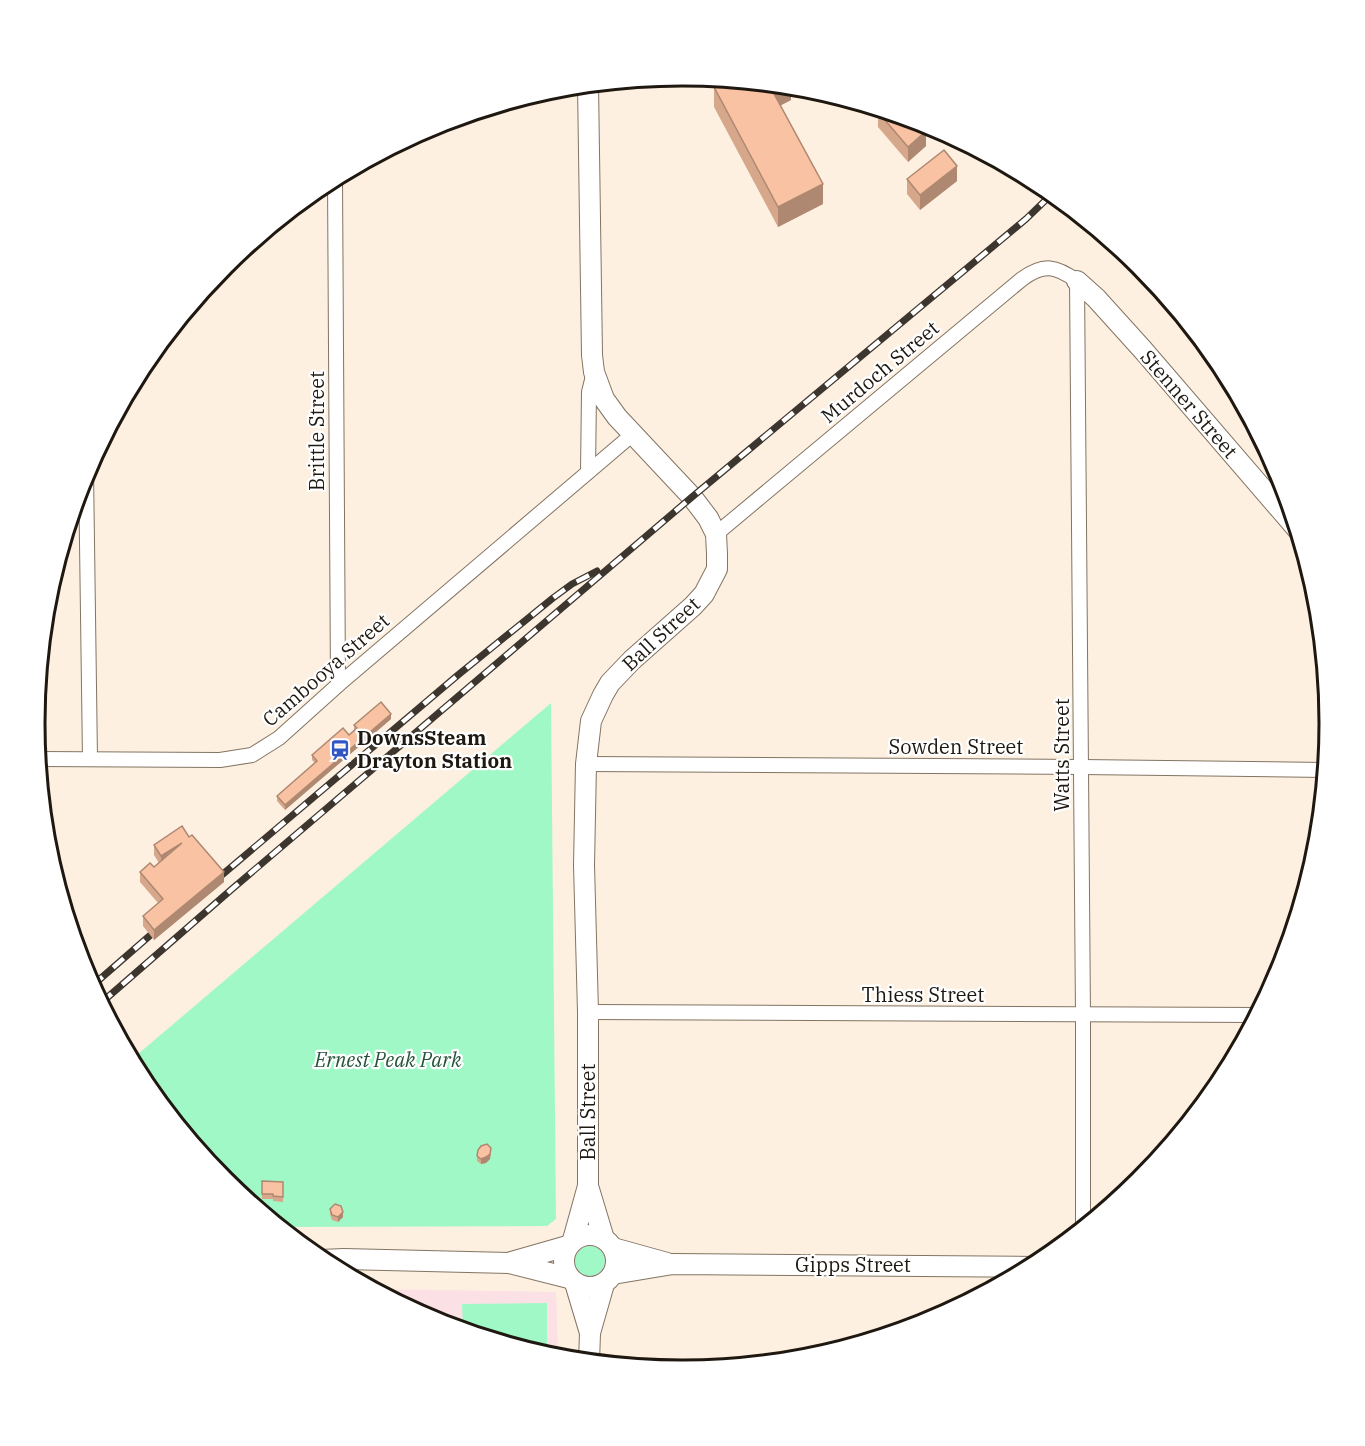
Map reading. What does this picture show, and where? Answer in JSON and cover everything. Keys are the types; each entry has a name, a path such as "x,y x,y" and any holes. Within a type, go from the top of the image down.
{"main road":[{"name":"Ball Street","path":"570,1243 588,1186 588,1012 584,865 586,764 591,721 610,683 632,660 693,606 704,594 717,569 716,534 708,518 692,497 617,417 604,399 594,372 588,93"},
{"name":"Stenner Street","path":"1077,281 1096,298 1143,350 1285,515"},
{"name":"Ball Street","path":"588,1186 609,1243"},
{"path":"508,1263 570,1243 588,1234 597,1235 609,1243 616,1261 590,1333 590,1353"},
{"path":"570,1243 564,1254 563,1262 572,1280 590,1333"},
{"name":"Gipps Street","path":"609,1243 673,1264"},
{"path":"338,1259 508,1263 572,1280 590,1288 608,1279"},
{"name":"Gipps Street","path":"608,1279 673,1264 1014,1267"}],"street":[{"name":"Brittle Street","path":"335,189 338,685"},
{"name":"Murdoch Street","path":"716,534 1022,279 1038,269 1046,268 1068,274 1077,281"},
{"name":"Watts Street","path":"1077,281 1083,1219"},
{"path":"588,472 589,392 594,372"},
{"name":"Cambooya Street","path":"46,759 220,760 252,755 279,738 633,434"},
{"path":"86,499 90,759"},
{"name":"Sowden Street","path":"586,764 1319,770"},
{"name":"Thiess Street","path":"588,1012 1249,1015"}],"shaded area":[{"path":"390,1289 556,1292 558,1348 478,1327"}],"green space":[{"name":"Ernest Peak Park","path":"551,703 556,1219 547,1226 292,1227 232,1174 203,1143 177,1111 138,1054"},
{"path":"590,1246 600,1251 605,1261 600,1271 590,1276 580,1271 575,1261 580,1251"},
{"path":"547,1303 547,1346 463,1321 462,1304"}],"building":[{"path":"714,87 773,92 823,184 778,207"},
{"path":"883,118 924,133 908,147"},
{"path":"944,150 957,166 920,195 907,179"},
{"name":"DownsSteam Drayton Station","path":"381,702 391,714 285,805 277,796 317,761 312,755 343,728 349,735 357,728 354,725"},
{"path":"182,826 189,837 192,835 224,872 154,930 143,916 163,899 140,872 150,863 154,867 182,843 161,856 154,845"},
{"path":"487,1144 491,1148 490,1154 481,1159 477,1156 478,1150"},
{"path":"262,1181 283,1182 283,1197 262,1194"},
{"path":"335,1204 341,1206 343,1212 338,1217 332,1215 330,1209"}],"railway":[{"path":"108,997 692,497 1026,219 1046,200"},
{"path":"210,885 458,675 553,598 572,584 597,571"},
{"path":"100,979 162,925"}],"place":[{"name":"DownsSteam Drayton Station","path":"340,750"}]}
